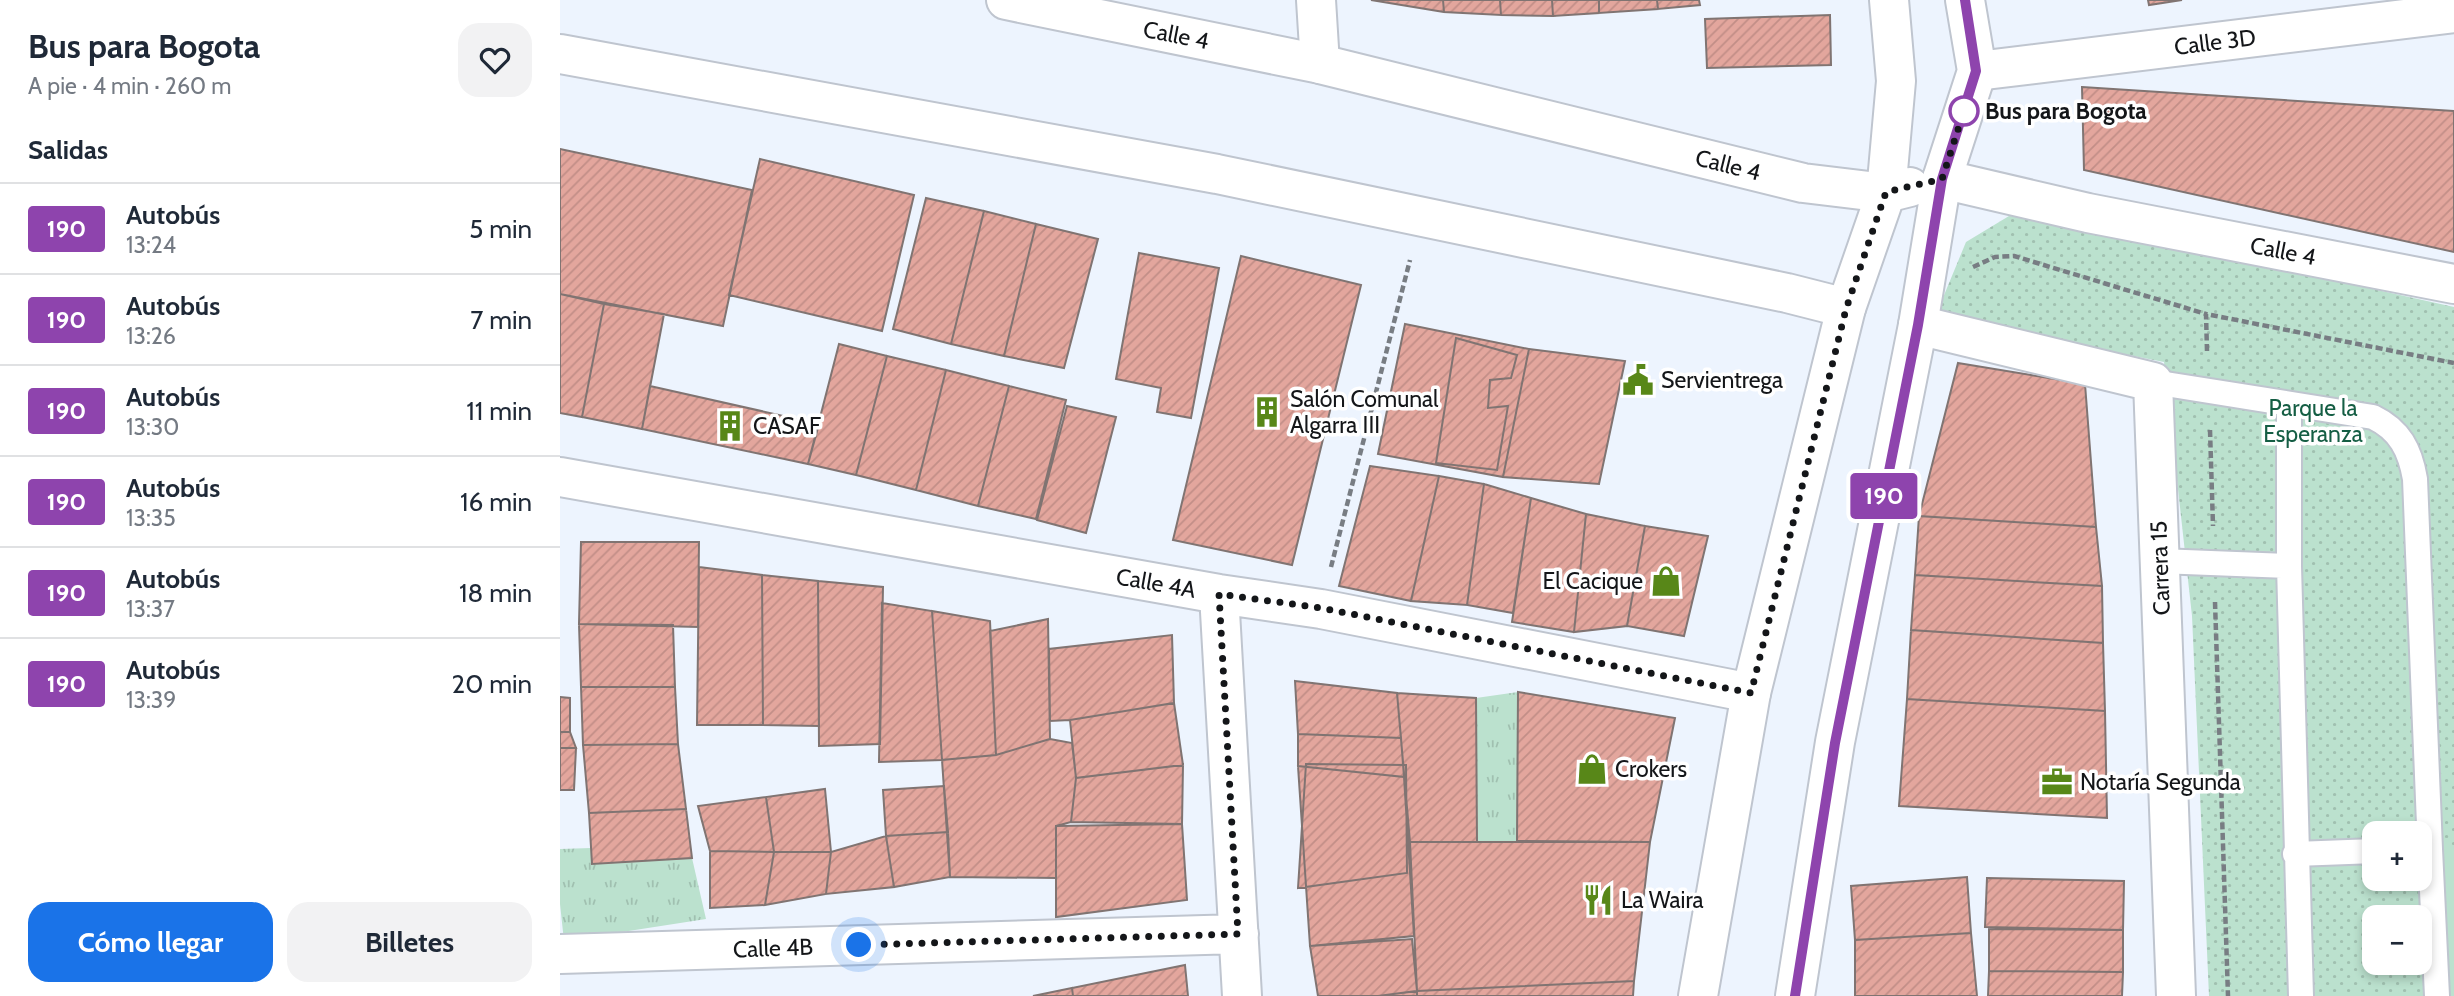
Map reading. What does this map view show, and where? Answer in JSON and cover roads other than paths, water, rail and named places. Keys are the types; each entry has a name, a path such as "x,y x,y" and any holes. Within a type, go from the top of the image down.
{"street":[{"name":"Calle 4","path":"1006,0 1097,9 1803,183 1886,192 1942,179 2101,215 2454,284"},
{"path":"1316,0 1320,64"},
{"path":"1698,996 1751,693 1846,309 1886,192 1896,81 1889,0"},
{"path":"1795,996 1835,743 1929,327 1942,179 1976,71 1965,0"},
{"name":"Calle 3D","path":"1976,71 2454,13"},
{"path":"560,54 1217,174 1422,215 1846,309"},
{"path":"1929,327 2153,383"},
{"name":"Carrera 15","path":"2153,383 2176,996"},
{"name":"Calle 4A","path":"560,477 1219,594 1321,608 1751,693"},
{"path":"1219,594 1242,996"},
{"name":"Calle 4B","path":"560,954 1238,934"}],"lane":[{"path":"2153,383 2372,417 2396,431 2412,463 2424,821"},
{"path":"2289,404 2289,566 2301,996"},
{"path":"2159,561 2289,566"},
{"path":"2295,854 2362,851"},
{"path":"2429,891 2438,996"}],"place":[{"name":"Bus para Bogota","path":"1964,111"},
{"name":"Servientrega","path":"1638,380"},
{"name":"Salón Comunal Algarra III","path":"1267,412"},
{"name":"CASAF","path":"730,426"},
{"name":"El Cacique","path":"1666,581"},
{"name":"Crokers","path":"1592,769"},
{"name":"Notaría Segunda","path":"2057,782"},
{"name":"La Waira","path":"1598,900"}],"park label":[{"name":"Parque la Esperanza","path":"2313,421"}]}
